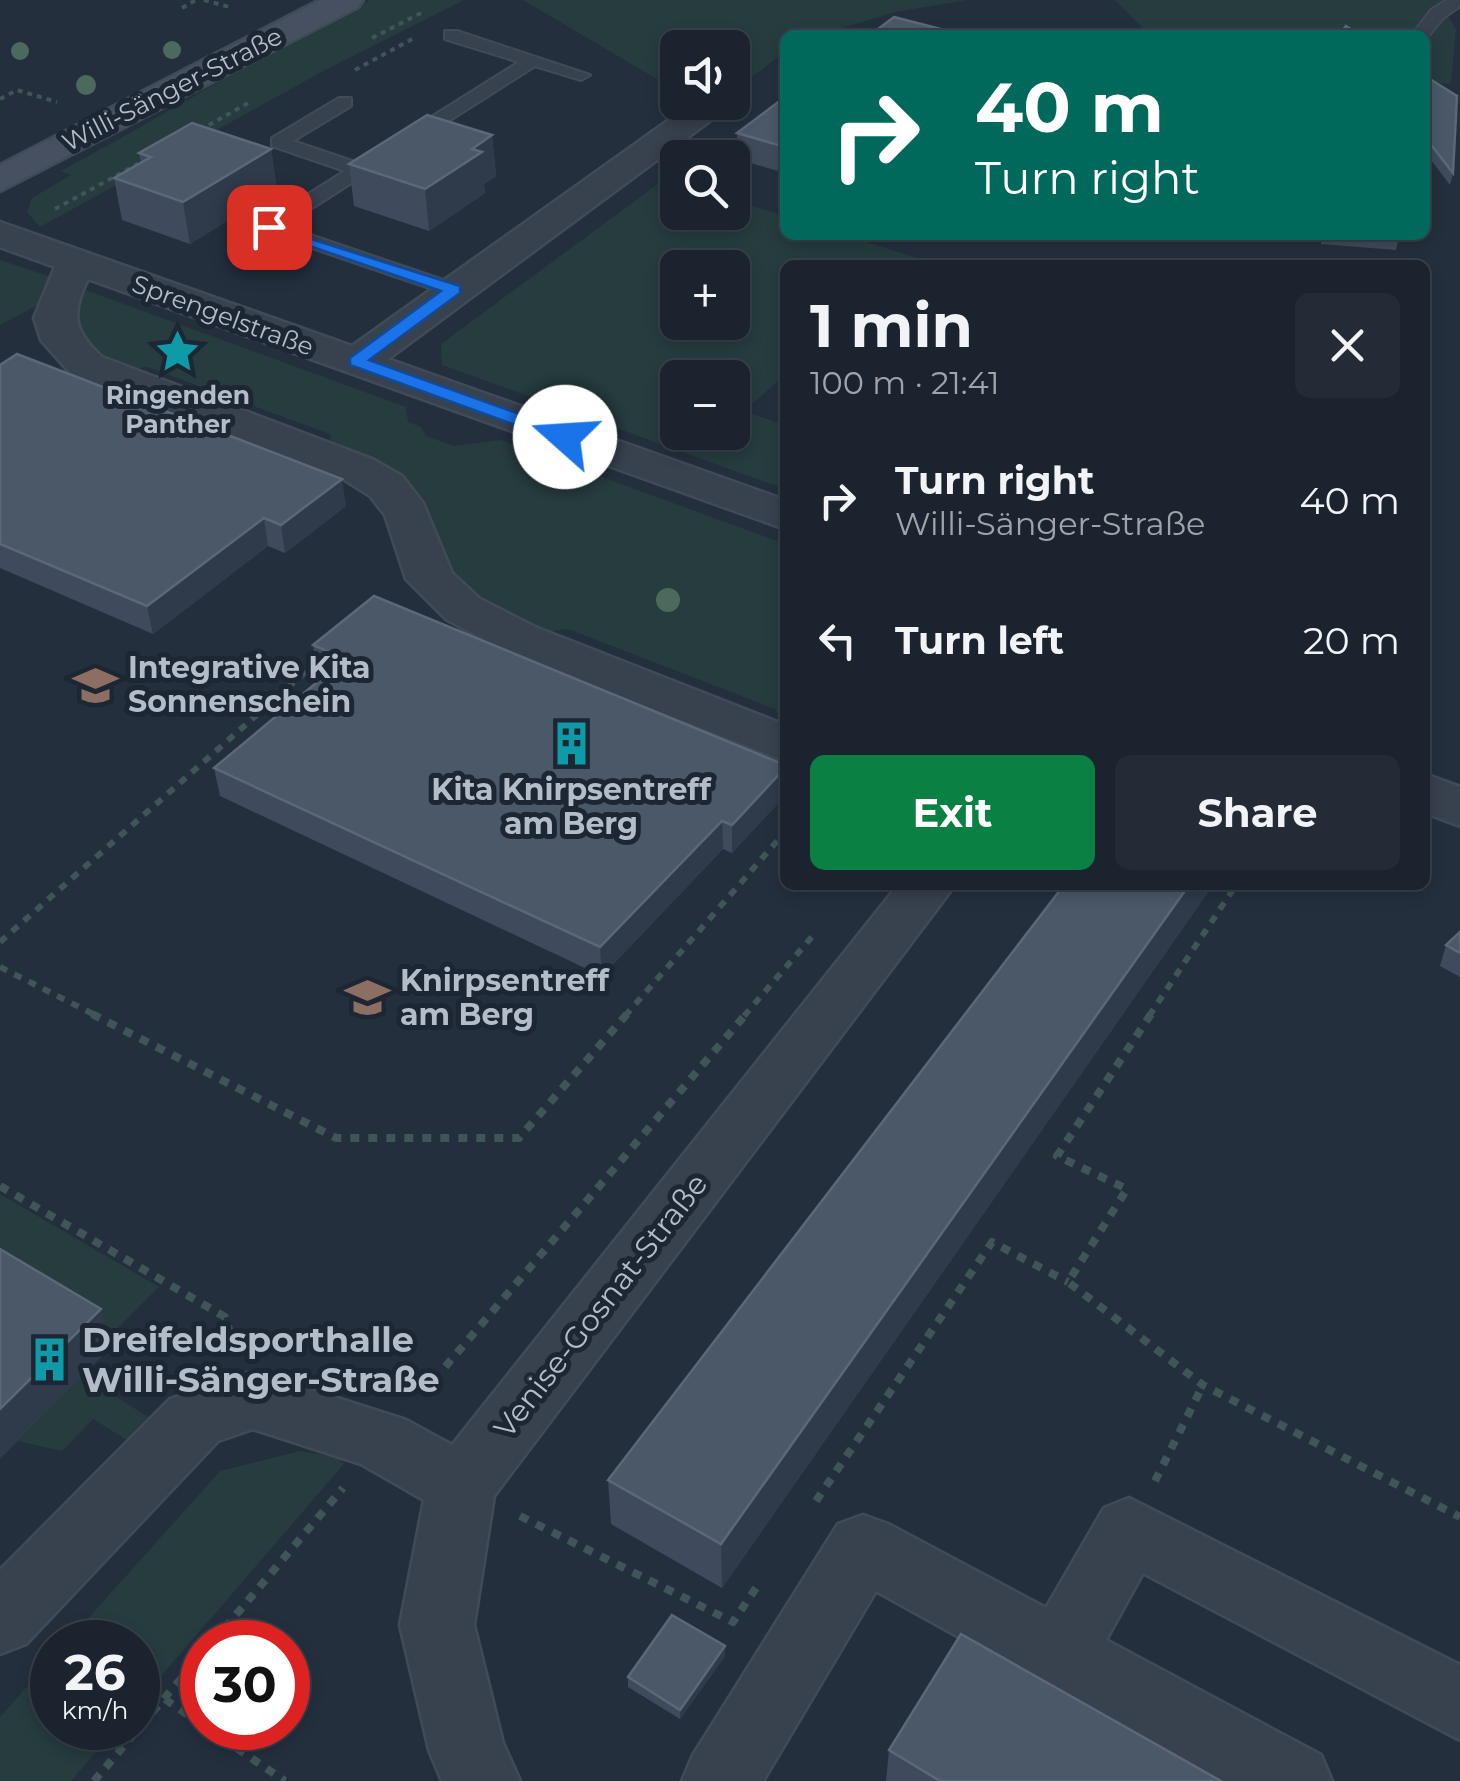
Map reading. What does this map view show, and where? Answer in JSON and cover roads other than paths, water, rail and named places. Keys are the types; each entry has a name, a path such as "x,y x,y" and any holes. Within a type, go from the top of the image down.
{"main road":[{"name":"Willi-Sänger-Straße","path":"0,180 172,86 346,0"}],"street":[{"path":"356,362 692,120"},
{"name":"Sprengelstraße","path":"3,235 780,513"},
{"path":"78,263 56,300 53,326 59,342 86,366 356,468 386,486 407,513 430,579 463,610 518,638 780,742"},
{"path":"1430,794 1460,808"},
{"name":"Venise-Gosnat-Straße","path":"482,1781 467,1750 437,1625 461,1486 924,890"},
{"path":"0,1620 194,1420 253,1400 382,1441 461,1486"},
{"path":"1059,1654 1129,1530 1460,1704"},
{"path":"720,1781 863,1547 1294,1781"}],"lane":[{"path":"1424,30 1437,14 1458,0"},
{"path":"451,35 581,75"},
{"path":"454,290 269,227 532,61"},
{"path":"345,102 278,142 360,170"}],"place":[{"name":"Ringenden Panther","path":"178,351"},
{"name":"Integrative Kita Sonnenschein","path":"95,685"},
{"name":"Kita Knirpsentreff am Berg","path":"571,743"},
{"name":"Knirpsentreff am Berg","path":"367,998"},
{"name":"Dreifeldsporthalle Willi-Sänger-Straße","path":"49,1360"}]}
